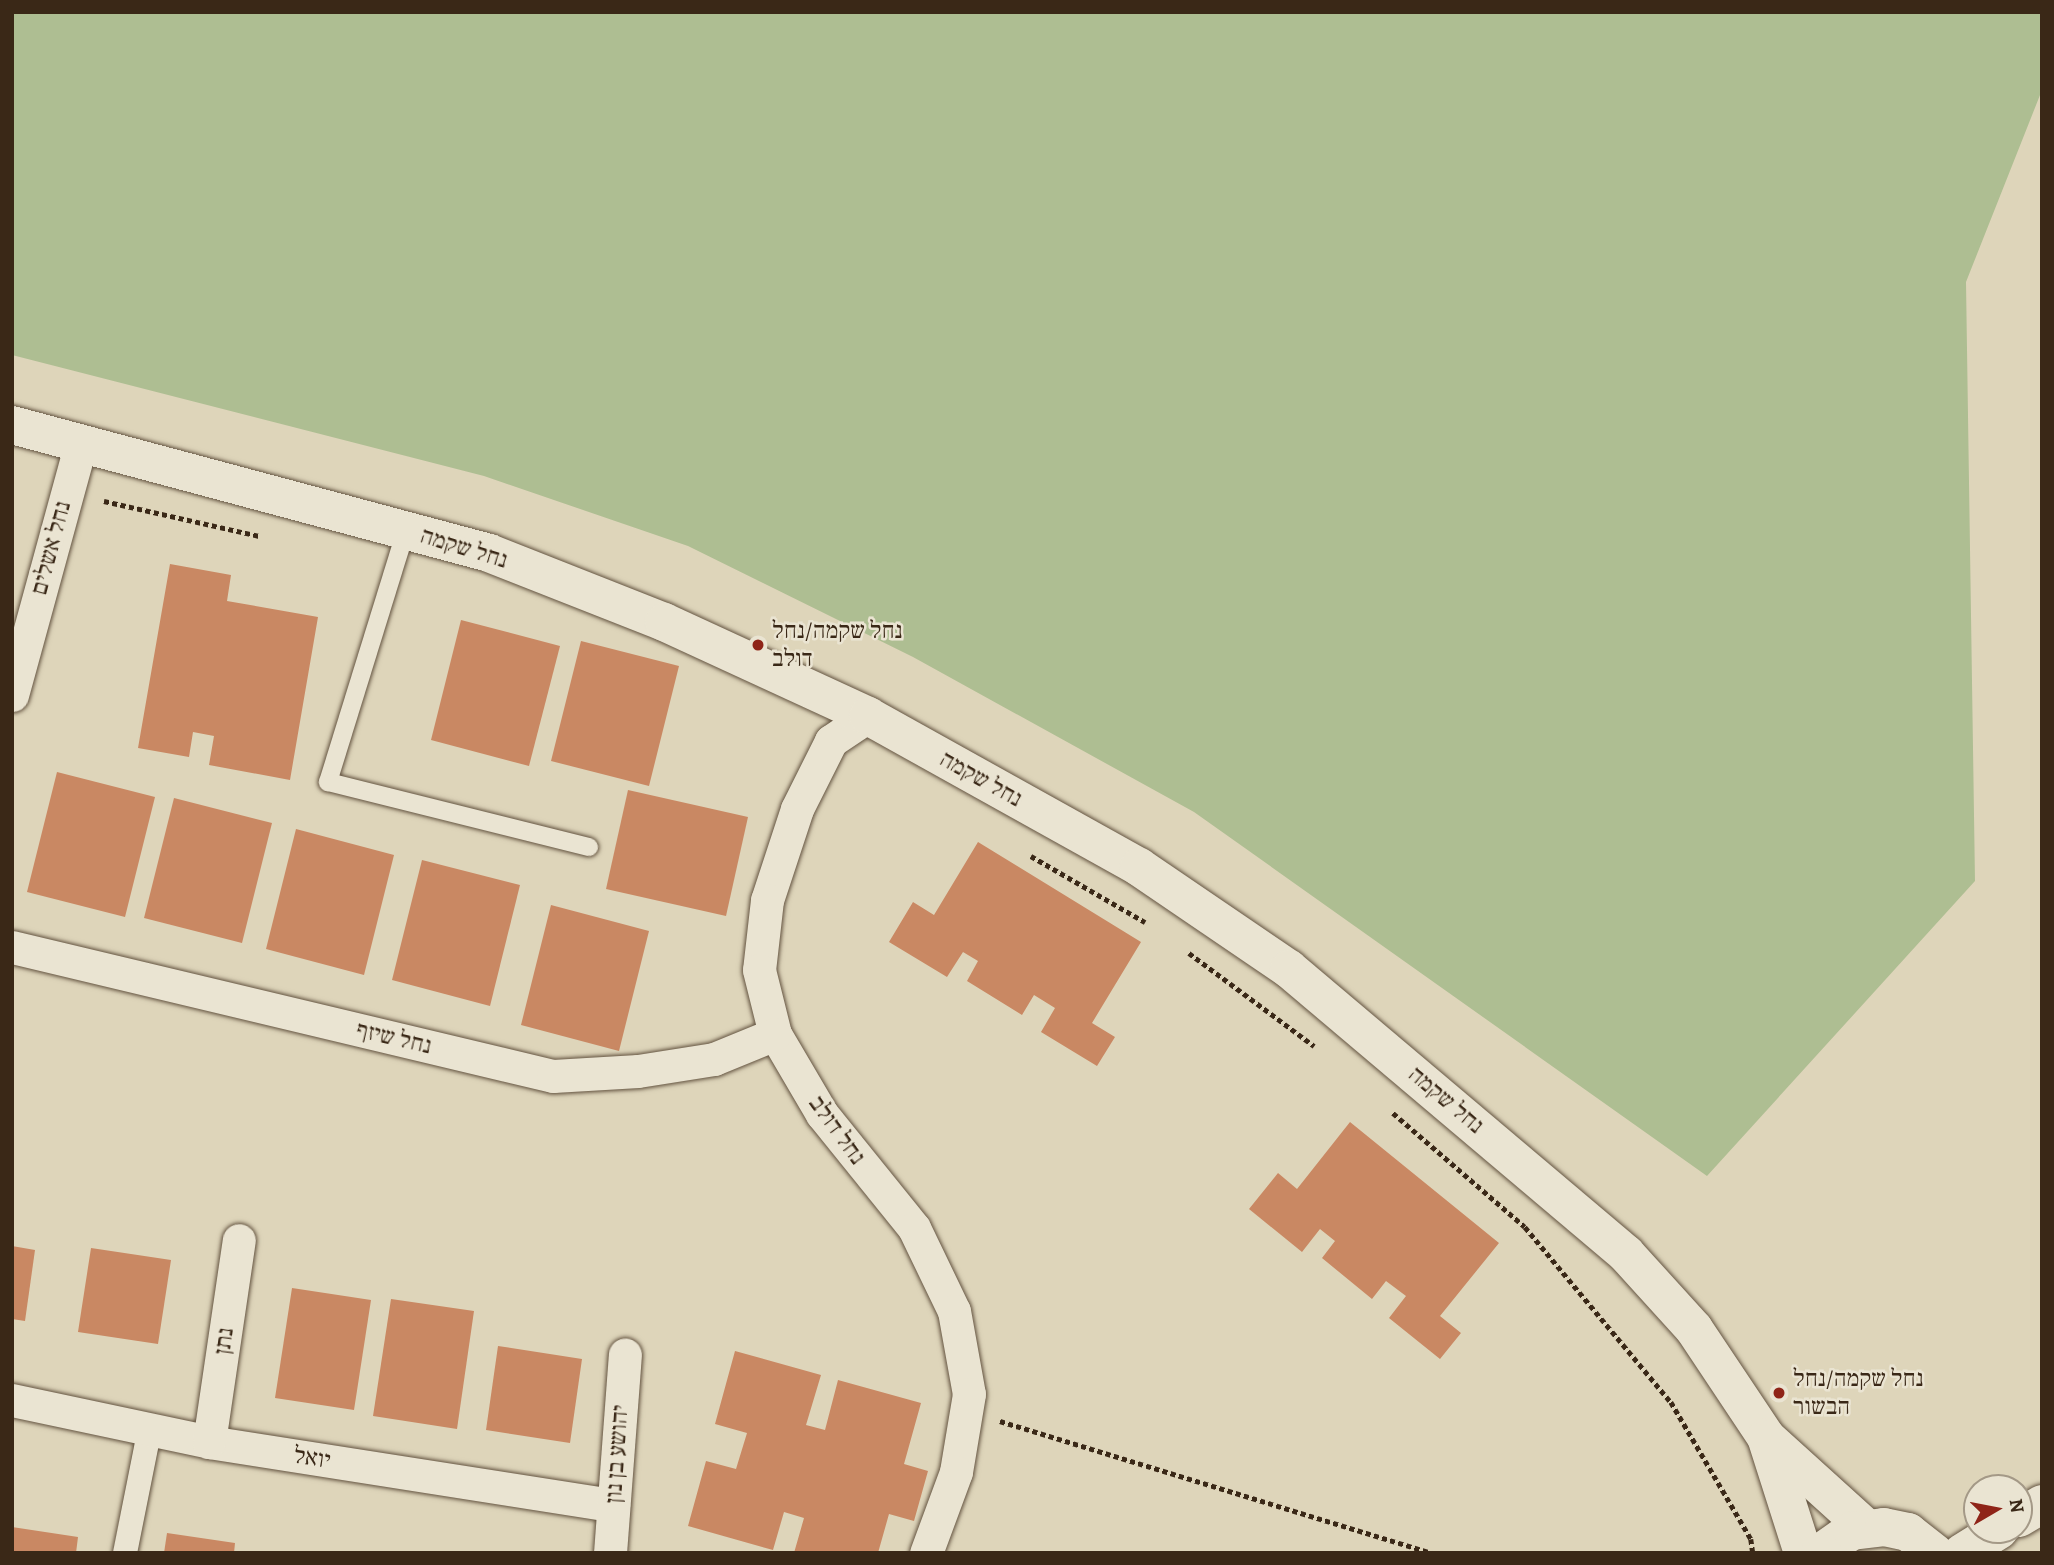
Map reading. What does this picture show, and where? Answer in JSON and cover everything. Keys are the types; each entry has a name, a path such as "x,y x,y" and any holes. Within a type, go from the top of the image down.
{"street":[{"name":"נחל שקמה","path":"12,425 489,553 663,622 868,716 1139,867 1289,969 1626,1254 1694,1329 1766,1437 1866,1528"},
{"name":"נחל אשלים","path":"12,695 65,492 81,442"},
{"name":"נחל דולב","path":"868,716 831,741 797,809 767,900 759,970 775,1034 822,1114 914,1228 954,1311 969,1394 956,1472 926,1553"},
{"name":"נחל שיזף","path":"12,947 553,1076 638,1071 714,1059 775,1034"},
{"name":"נתן","path":"209,1442 239,1240"},
{"name":"יהושע בן נון","path":"610,1553 625,1355"},
{"name":"יואל","path":"12,1400 209,1442 613,1505"},
{"path":"125,1553 150,1428"},
{"name":"נחל שקמה","path":"1766,1437 1802,1553"},
{"path":"1819,1553 1839,1538 1866,1528 1908,1532 1936,1553"}],"lane":[{"path":"406,530 328,782 589,847"}],"path":[{"path":"65,492 264,537"},
{"path":"1029,855 1150,926"},
{"path":"1183,948 1319,1050"},
{"path":"1391,1112 1525,1227 1671,1402 1751,1539 1753,1553"},
{"path":"966,1410 1433,1553"}],"green space":[{"path":"12,12 2042,12 2042,90 1966,282 1975,881 1707,1176 1194,812 913,657 688,546 484,476 12,355"}],"building":[{"path":"170,564 231,575 227,601 318,617 290,780 209,765 214,736 193,732 189,757 138,748"},
{"path":"461,620 560,646 529,766 431,740"},
{"path":"581,641 679,666 649,786 551,761"},
{"path":"57,772 155,797 125,917 27,892"},
{"path":"628,790 748,817 726,916 606,889"},
{"path":"174,798 272,823 242,943 144,918"},
{"path":"296,829 394,855 364,975 266,949"},
{"path":"978,842 1141,942 1092,1023 1115,1037 1097,1066 1041,1032 1055,1008 1034,995 1022,1015 967,981 978,961 963,952 947,977 889,942 913,902 934,915"},
{"path":"422,860 520,885 490,1006 392,980"},
{"path":"551,905 649,931 619,1051 521,1025"},
{"path":"1350,1122 1499,1243 1440,1316 1461,1333 1440,1359 1389,1318 1406,1296 1386,1281 1372,1299 1322,1258 1335,1241 1320,1229 1302,1252 1249,1209 1278,1173 1297,1189"},
{"path":"12,1246 35,1250 25,1321 12,1319"},
{"path":"91,1248 171,1260 158,1344 78,1332"},
{"path":"292,1288 371,1300 354,1410 275,1398"},
{"path":"391,1299 474,1311 457,1429 373,1416"},
{"path":"498,1346 582,1359 570,1443 486,1430"},
{"path":"735,1351 821,1375 806,1425 825,1430 838,1380 921,1403 904,1464 928,1471 914,1521 889,1514 878,1553 794,1553 804,1518 784,1512 773,1550 688,1526 706,1461 736,1469 747,1433 715,1424"},
{"path":"12,1527 78,1537 76,1553 12,1553"},
{"path":"167,1533 235,1543 234,1553 164,1553"}],"place":[{"name":"נחל שקמה/נחל דולב","path":"758,645"},
{"name":"נחל שקמה/נחל הבשור","path":"1779,1393"}]}
